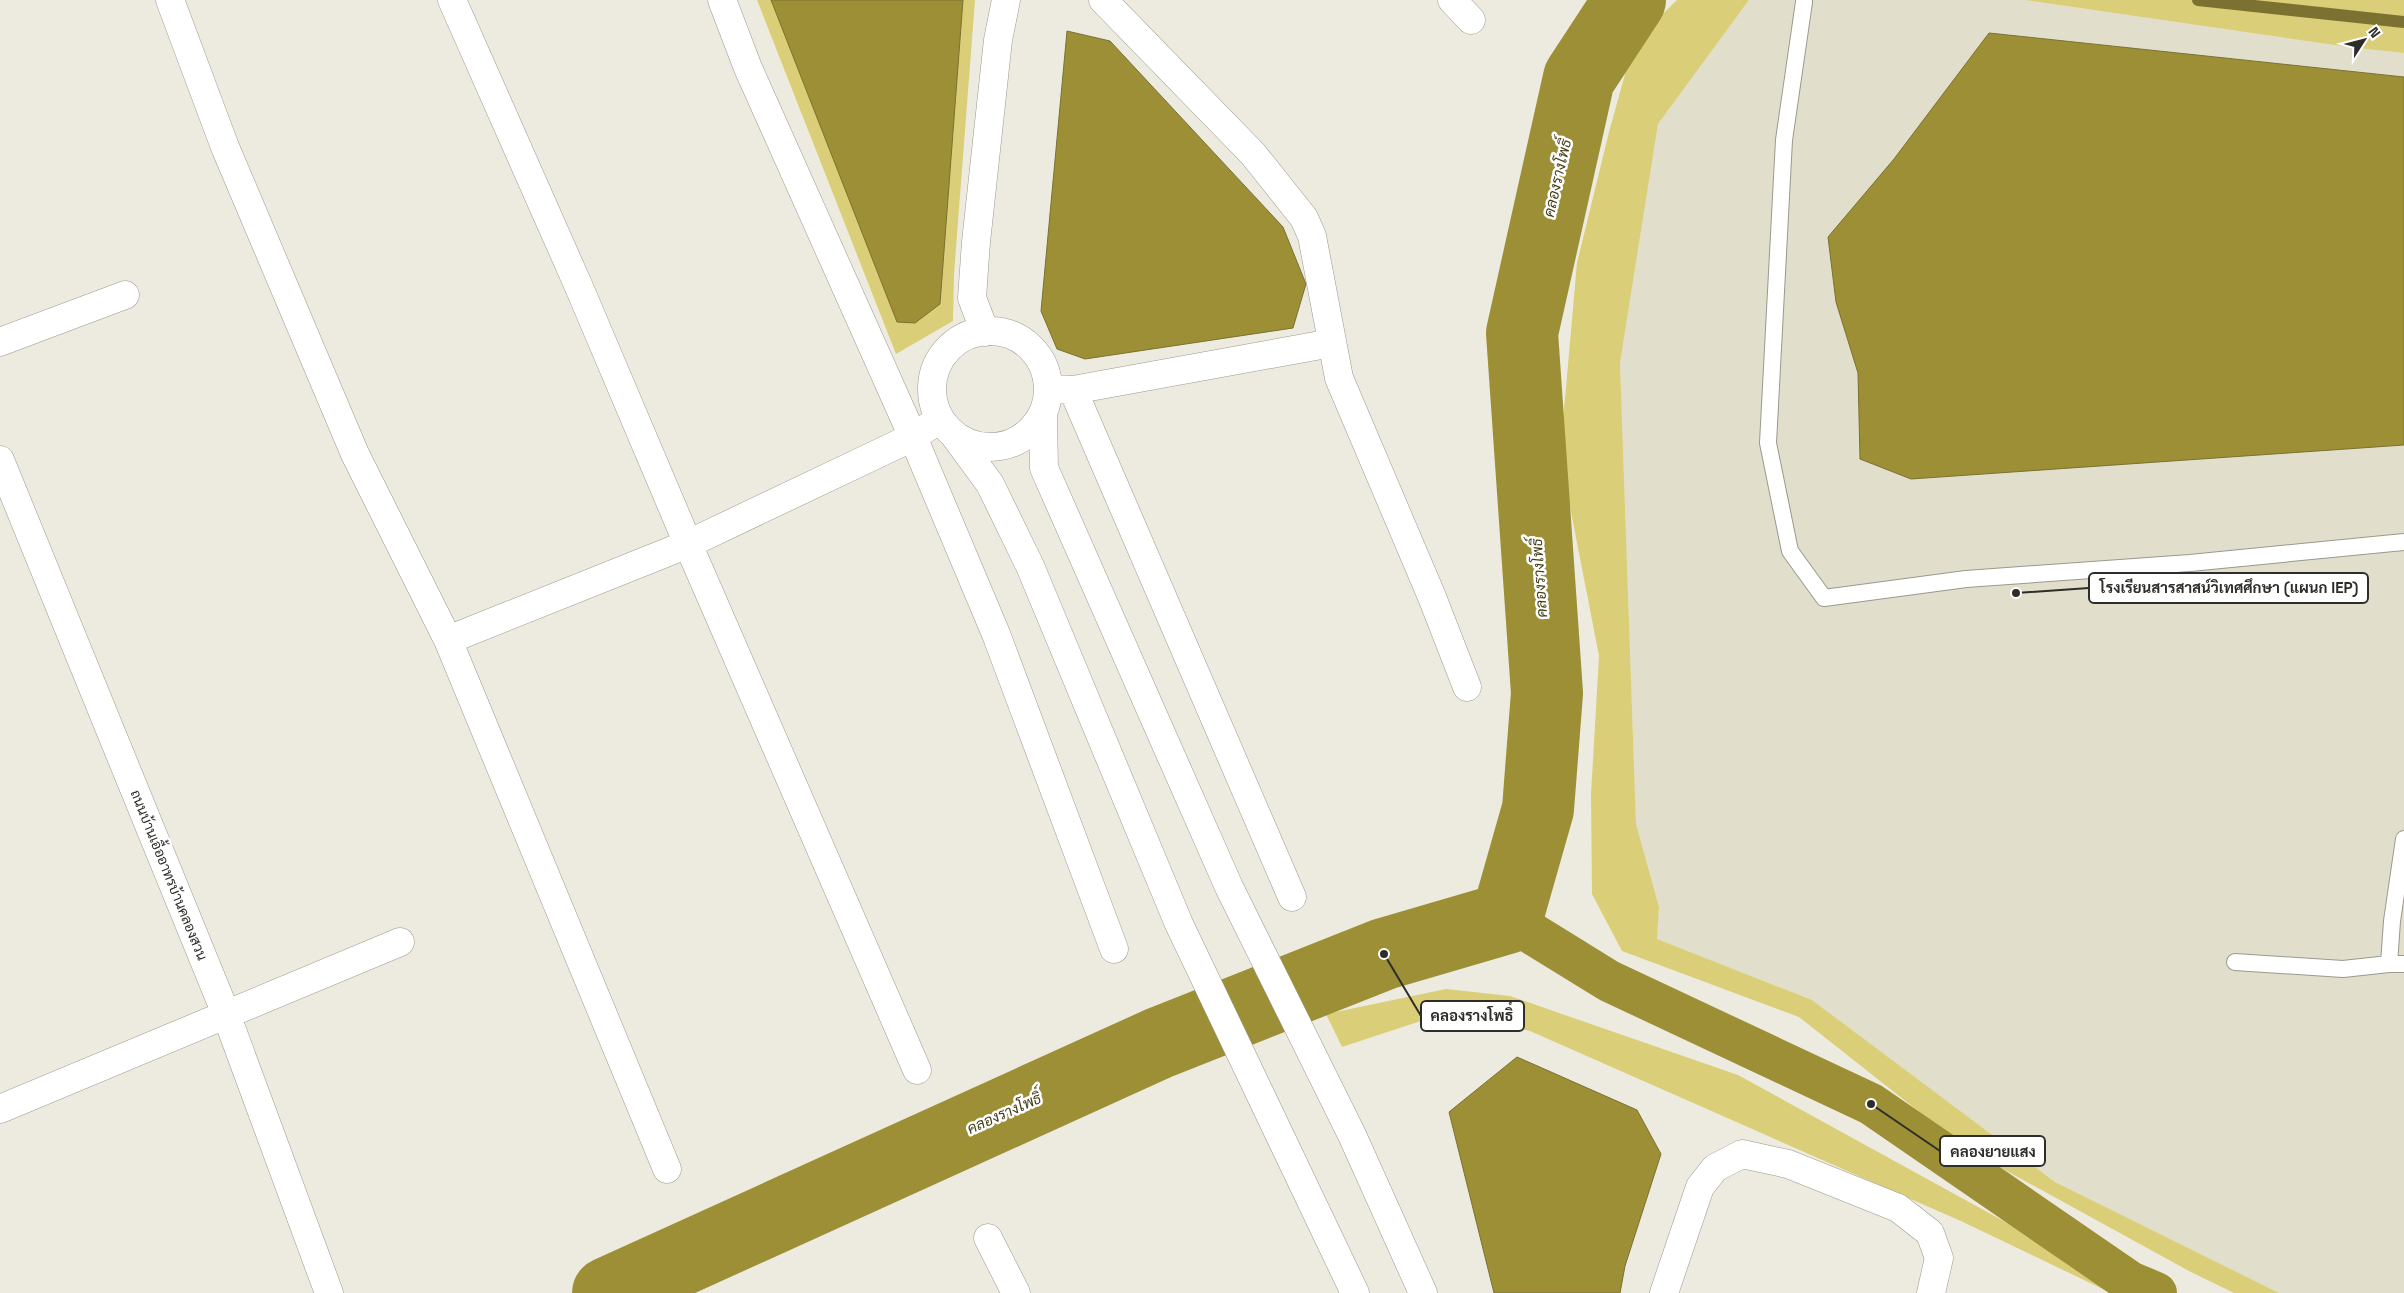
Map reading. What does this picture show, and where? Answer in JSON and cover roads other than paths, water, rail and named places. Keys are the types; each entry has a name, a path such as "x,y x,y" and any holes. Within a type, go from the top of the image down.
{"street":[{"path":"170,0 225,147 355,454 448,640 667,1169"},
{"path":"452,0 579,286 688,544 917,1070"},
{"path":"722,0 748,68 913,437 996,634 1114,949"},
{"path":"985,332 972,298 976,242 998,40 1006,0"},
{"path":"1103,0 1253,154 1304,218 1312,236 1339,378 1432,597 1466,687"},
{"path":"1452,0 1471,20"},
{"path":"0,342 125,295"},
{"path":"1292,897 1060,390 1033,348 1016,336 995,331 974,332 955,342 941,358 933,377 933,399 947,427 990,484 1030,566 1179,924 1355,1293"},
{"path":"448,640 688,544 913,437 947,427 977,446 1003,446 1026,436 1060,390 1332,343"},
{"path":"1042,416 1044,468 1229,886 1350,1130 1423,1293"},
{"name":"ถนนบ้านเอื้ออาทรบ้านคลองสวน","path":"0,460 226,1014 329,1293"},
{"path":"0,1109 400,942"},
{"path":"1664,1293 1700,1187 1715,1168 1742,1154 1788,1164 1898,1208 1930,1233 1939,1258 1931,1293"},
{"path":"988,1238 1016,1293"}],"lane":[{"path":"1804,2 1784,140 1768,443 1790,551 1824,598 1966,579 2190,563 2404,542"},
{"path":"2235,962 2343,969 2396,964 2392,921 2404,839"}],"waterway":[{"name":"คลองรางโพธิ์","path":"608,1293 1159,1043 1384,954 1507,918 1538,809 1547,693 1522,333 1579,78 1630,0"},
{"path":"2198,0 2404,22"},
{"path":"1507,918 1609,981 1871,1104 2130,1282 2156,1293"}],"place":[{"name":"โรงเรียนสารสาสน์วิเทศศึกษา (แผนก IEP)","path":"2016,593"},
{"name":"คลองรางโพธิ์","path":"1384,954"},
{"name":"คลองยายแสง","path":"1871,1104"}]}
